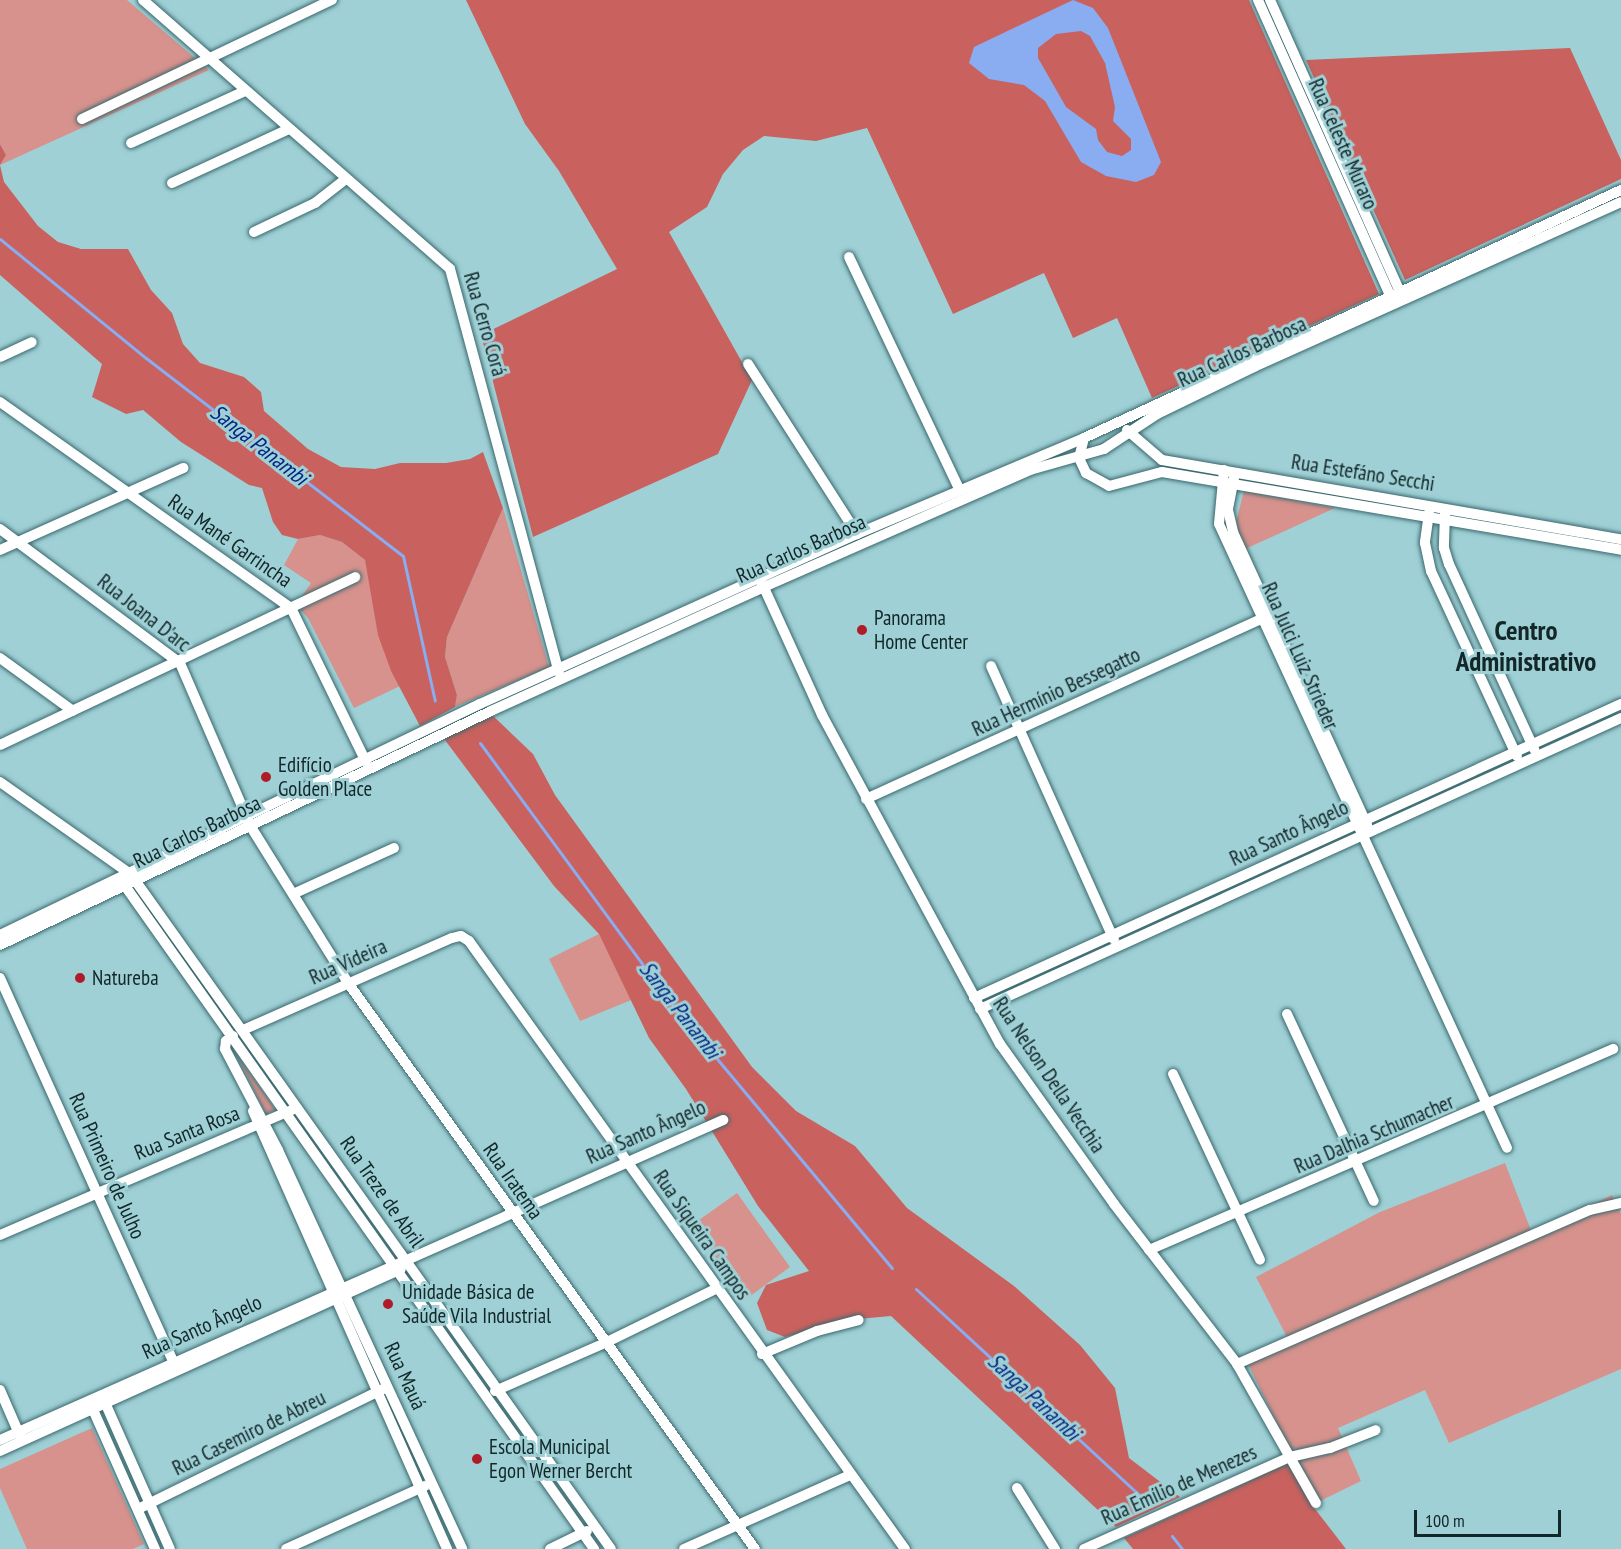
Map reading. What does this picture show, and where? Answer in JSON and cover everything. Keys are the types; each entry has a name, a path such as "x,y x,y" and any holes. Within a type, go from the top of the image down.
{"street":[{"name":"Rua Cerro Corá","path":"143,0 206,58 450,269 560,674"},
{"path":"82,119 332,0"},
{"name":"Rua Celeste Muraro","path":"1258,0 1396,297"},
{"name":"Rua Celeste Muraro","path":"1270,0 1396,297"},
{"path":"130,143 245,91"},
{"path":"172,183 289,129"},
{"path":"254,232 315,203 346,179"},
{"name":"Rua Carlos Barbosa","path":"762,582 857,534 1084,438 1252,363 1621,190"},
{"name":"Rua Carlos Barbosa","path":"1396,297 1621,202"},
{"path":"849,257 959,489"},
{"path":"0,357 32,342"},
{"name":"Rua Carlos Barbosa","path":"0,935 364,758 560,674 762,582 1030,470 1079,458 1104,449 1157,414 1252,363"},
{"path":"748,364 857,534"},
{"name":"Rua Mané Garrincha","path":"0,402 291,608 370,770"},
{"path":"1144,447 1143,433 1157,414"},
{"path":"1110,425 1131,432"},
{"name":"Rua Estefáno Secchi","path":"1131,432 1144,447 1162,460 1231,475 1430,504 1621,538"},
{"path":"1084,438 1079,458 1086,473"},
{"path":"1053,464 1086,473 1109,486 1162,472 1221,482 1231,475 1428,518 1621,550"},
{"path":"0,550 183,468"},
{"name":"Rua Julci Luiz Strieder","path":"1231,475 1228,510 1233,532 1371,852 1507,1148"},
{"name":"Rua Julci Luiz Strieder","path":"1221,482 1219,524 1261,619 1360,822"},
{"path":"1430,504 1425,543 1431,572 1521,765"},
{"path":"1445,507 1444,548 1449,564 1538,757"},
{"name":"Rua Joana D'arc","path":"0,529 180,663 252,826"},
{"path":"0,745 180,663 355,577"},
{"name":"Rua Nelson Della Vecchia","path":"762,582 822,715 1000,1044 1149,1250 1237,1364 1316,1503"},
{"name":"Rua Hermínio Bessegatto","path":"866,799 1023,730 1261,619"},
{"path":"0,658 73,711"},
{"path":"991,666 1023,730 1117,947"},
{"name":"Rua Carlos Barbosa","path":"0,945 370,770 560,674"},
{"name":"Rua Santo Ângelo","path":"974,998 1621,704"},
{"name":"Rua Santo Ângelo","path":"980,1009 1621,718"},
{"name":"Rua Treze de Abril","path":"0,782 114,864 124,875 238,1033 297,1107 499,1388 611,1549"},
{"name":"Rua Iratema","path":"252,826 348,983 510,1212 755,1549"},
{"path":"293,894 394,848"},
{"name":"Rua Videira","path":"238,1033 452,938 460,936 469,941"},
{"name":"Rua Siqueira Campos","path":"469,941 628,1162 762,1354 904,1549"},
{"name":"Rua Primeiro de Julho","path":"0,978 175,1365"},
{"path":"1287,1014 1374,1201"},
{"name":"Rua Treze de Abril","path":"238,1033 285,1113 592,1546"},
{"name":"Rua Mauá","path":"238,1033 226,1041 225,1049 339,1293 388,1386 462,1549"},
{"name":"Rua Dalhia Schumacher","path":"1149,1250 1238,1215 1613,1049"},
{"path":"1173,1074 1260,1260"},
{"name":"Rua Santa Rosa","path":"0,1235 97,1191 297,1107"},
{"name":"Rua Santo Ângelo","path":"4,1444 394,1268 420,1253 510,1212 723,1120"},
{"path":"1237,1364 1590,1210 1621,1203"},
{"path":"486,1396 499,1388 605,1343 715,1288"},
{"path":"339,1293 378,1392 447,1549"},
{"path":"762,1354 818,1331 858,1320"},
{"name":"Rua Casemiro de Abreu","path":"138,1509 388,1386"},
{"path":"0,1390 20,1436"},
{"path":"103,1399 170,1549"},
{"path":"91,1404 155,1549"},
{"path":"0,1426 4,1444"},
{"name":"Rua Emílio de Menezes","path":"1084,1549 1290,1457 1330,1448 1376,1430"},
{"path":"684,1549 850,1475"},
{"path":"286,1549 433,1482"},
{"path":"1017,1488 1055,1549"},
{"path":"550,1549 595,1526"},
{"path":"578,1549 592,1546 602,1536"}],"shaded area":[{"path":"0,0 127,0 209,70 0,165 6,155 0,144"},
{"path":"466,0 1249,0 1379,294 1152,398 1117,318 1073,338 1044,273 953,314 867,128 816,141 764,136 743,150 723,174 707,207 669,232 752,380 718,454 533,537 481,335 617,269 559,171 525,124"},
{"path":"1570,48 1621,160 1621,179 1405,280 1306,60"},
{"path":"0,144 6,155 0,165"},
{"path":"0,165 4,182 38,226 58,242 81,249 128,249 151,290 172,313 183,344 200,363 244,377 261,392 264,411 308,449 341,467 375,469 400,463 446,463 470,459 483,452 503,508 447,637 445,657 457,695 455,707 420,726 391,671 378,635 365,560 342,542 320,535 298,539 282,535 273,522 262,488 249,485 181,442 143,410 126,414 92,397 102,364 0,275"},
{"path":"1244,491 1335,508 1243,550 1234,530"},
{"path":"503,508 549,667 455,707 457,695 445,657 447,637"},
{"path":"320,535 342,542 365,560 387,658 400,686 354,708 308,618 296,605 311,583 284,565 298,539"},
{"path":"490,713 533,754 555,795 752,1067 796,1111 855,1146 907,1208 1014,1286 1080,1345 1115,1388 1129,1458 1180,1497 1116,1527 891,1316 847,1320 785,1337 767,1330 757,1303 766,1285 809,1271 758,1206 686,1089 649,1038 599,934 554,886 442,736"},
{"path":"599,934 630,996 641,996 580,1021 549,959"},
{"path":"236,1054 271,1103 275,1110 266,1114"},
{"path":"1505,1163 1532,1233 1612,1195 1621,1214 1621,1369 1449,1443 1425,1390 1338,1428 1361,1481 1318,1502 1292,1450 1300,1446 1290,1450 1247,1362 1290,1343 1256,1277 1380,1212"},
{"path":"737,1193 790,1267 746,1299 692,1225"},
{"path":"92,1428 144,1544 133,1549 27,1549 0,1488 0,1469"},
{"path":"1289,1463 1312,1505 1346,1549 1133,1549 1124,1538"}],"water":[{"path":"1073,0 1093,8 1108,28 1161,162 1154,175 1136,182 1106,176 1081,162 1045,101 1024,85 989,79 969,63 974,47","holes":["1081,31 1090,36 1105,63 1115,107 1113,121 1131,139 1131,150 1122,156 1107,152 1098,140 1096,129 1066,107 1038,58 1038,48 1056,34"]}],"waterway":[{"name":"Sanga Panambi","path":"0,239 146,358 403,556 435,701"},
{"name":"Sanga Panambi","path":"480,743 677,1011 892,1268"},
{"name":"Sanga Panambi","path":"916,1289 1151,1506"},
{"name":"Sanga Panambi","path":"1172,1536 1182,1549"}],"place":[{"name":"Panorama Home Center","path":"862,630"},
{"name":"Edifício Golden Place","path":"266,777"},
{"name":"Natureba","path":"80,978"},
{"name":"Unidade Básica de Saúde Vila Industrial","path":"388,1304"},
{"name":"Escola Municipal Egon Werner Bercht","path":"477,1459"}],"district":[{"name":"Centro Administrativo","path":"1526,646"}]}
